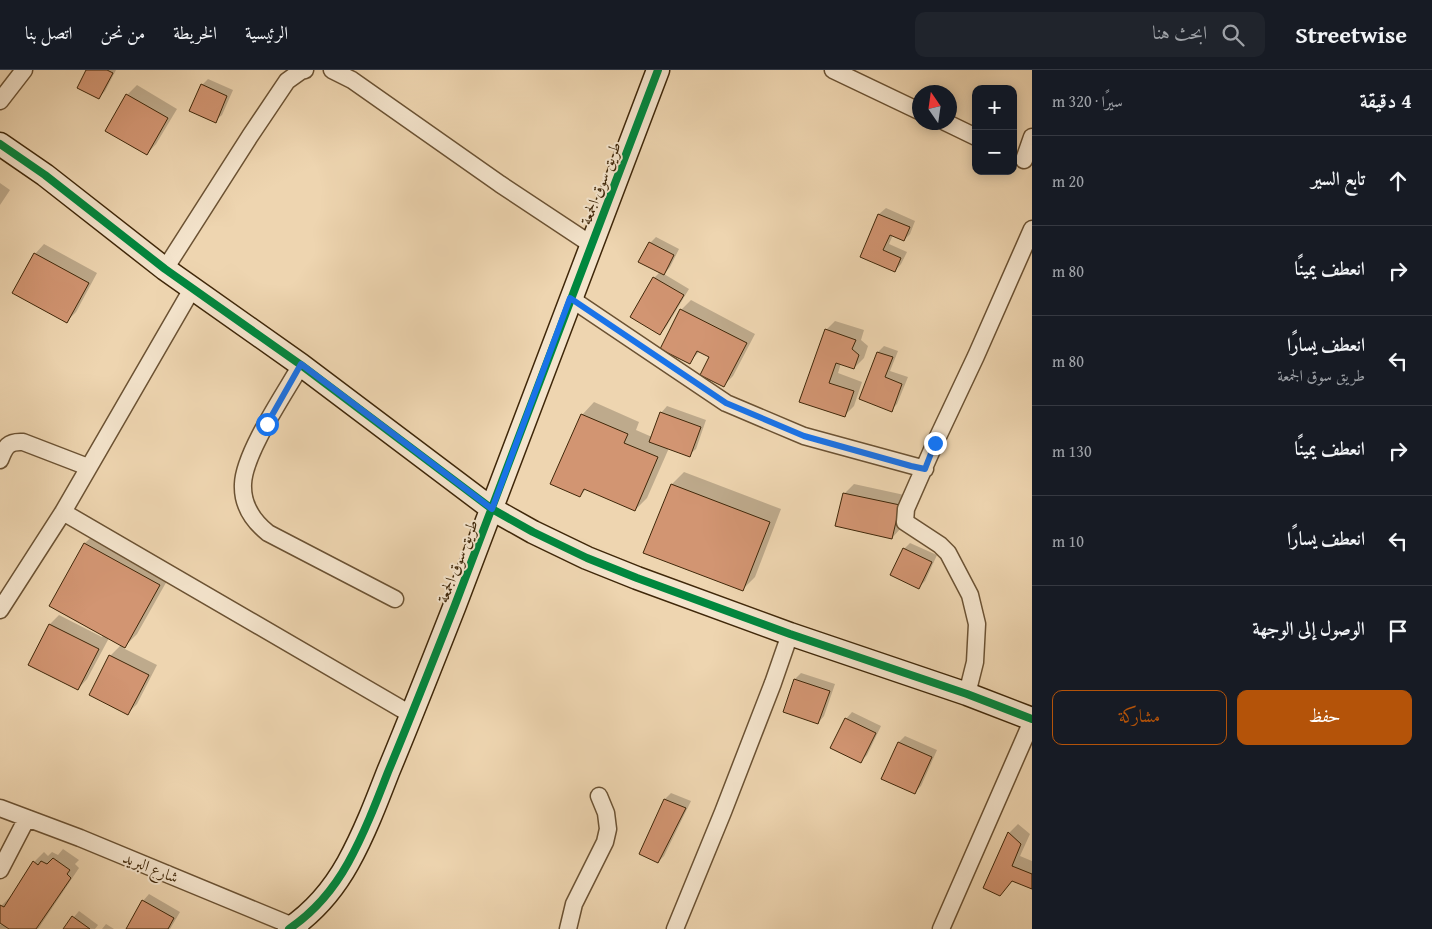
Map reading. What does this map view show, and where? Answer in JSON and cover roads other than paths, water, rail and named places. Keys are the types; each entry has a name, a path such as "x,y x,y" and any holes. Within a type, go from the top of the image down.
{"street":[{"path":"0,101 24,70"},
{"path":"165,270 250,136 288,81 305,70"},
{"path":"332,70 352,80 500,184 592,245"},
{"name":"طريق سوق الجمعة","path":"294,928 315,909 334,887 362,835 412,715 492,509 570,298 658,70"},
{"path":"833,70 912,107"},
{"path":"957,128 972,135"},
{"path":"1023,159 1032,137"},
{"path":"0,144 45,175 165,270 301,364 492,509 533,532 587,558 637,578 790,634 967,694 1032,720 941,929"},
{"path":"967,694 974,662 977,624 970,594 948,552 905,522 906,509 1032,228"},
{"path":"0,610 63,512 192,289"},
{"path":"570,298 726,403 804,436 925,469"},
{"path":"301,364 249,459 243,484 249,513 255,522 268,533 395,599"},
{"path":"0,460 4,450 14,441 23,442 88,467"},
{"path":"63,512 412,715"},
{"path":"675,929 723,812 790,634"},
{"path":"568,929 574,904 605,842 608,829 606,813 599,796"},
{"name":"شارع البريد","path":"0,808 80,838 294,928"},
{"path":"0,870 26,818"}]}
